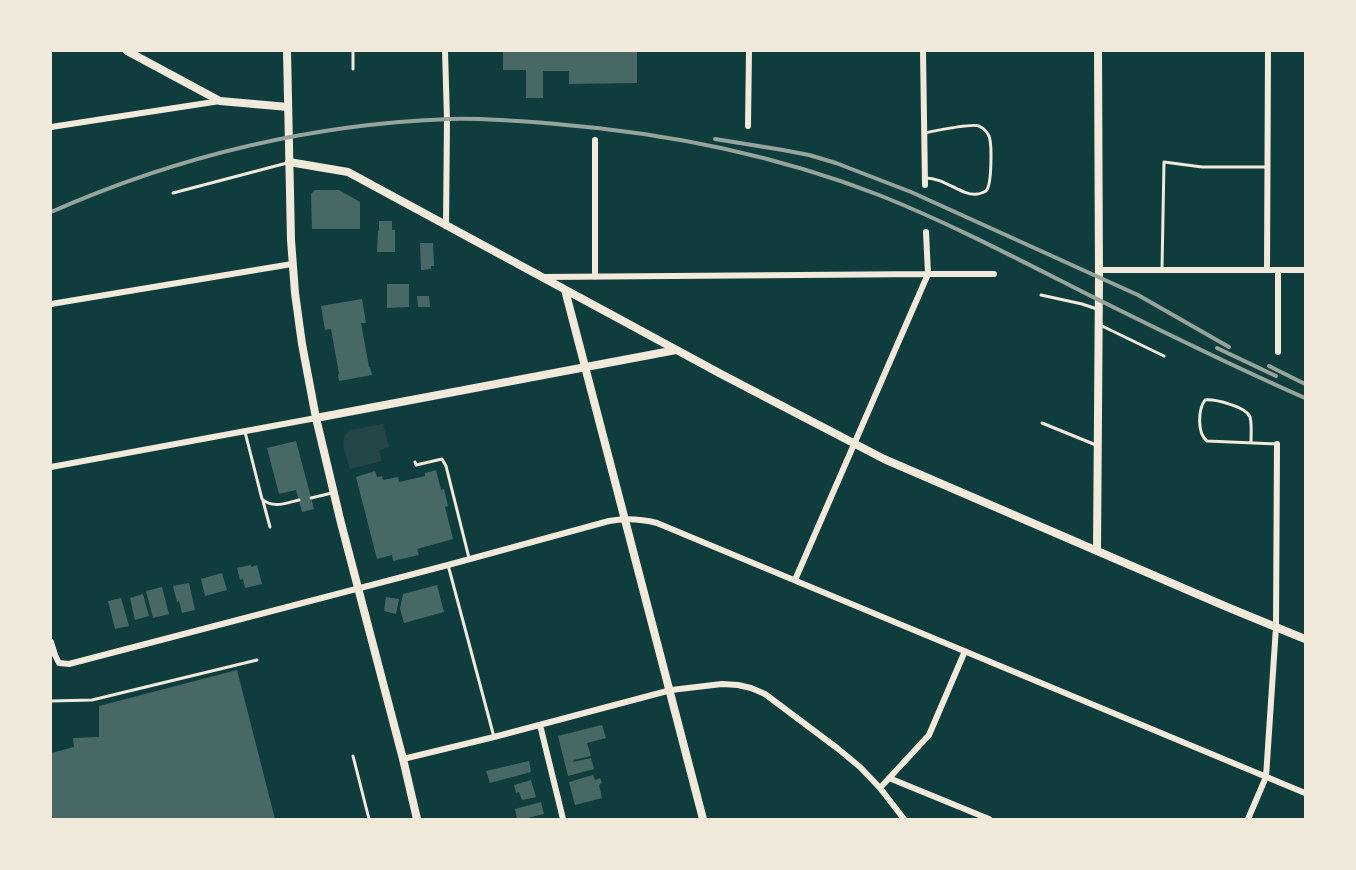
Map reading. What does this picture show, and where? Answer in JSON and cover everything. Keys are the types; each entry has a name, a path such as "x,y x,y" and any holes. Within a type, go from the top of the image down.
{"main road":[{"path":"287,51 292,264 302,344 340,523 417,819"}],"street":[{"path":"127,51 220,101"},
{"path":"445,51 446,226"},
{"path":"748,126 749,51"},
{"path":"923,51 925,182"},
{"path":"1097,551 1098,51"},
{"path":"1267,270 1268,51"},
{"path":"51,127 220,101 288,107"},
{"path":"595,140 595,277"},
{"path":"289,162 348,172 676,350 884,459 1305,639"},
{"path":"795,580 928,274 926,232"},
{"path":"51,304 292,264"},
{"path":"1099,270 1305,270"},
{"path":"1278,270 1278,352"},
{"path":"542,277 994,274"},
{"path":"566,290 703,819"},
{"path":"51,467 676,350"},
{"path":"1248,819 1266,777 1276,627 1277,444"},
{"path":"51,642 59,663 69,664 469,560 609,521 640,519 657,523 1305,793"},
{"path":"880,788 929,735 965,651"},
{"path":"403,759 671,690 722,684 738,685 765,694 837,748 880,788 904,819"},
{"path":"540,725 563,819"},
{"path":"889,778 989,819"}],"lane":[{"path":"353,69 354,51"},
{"path":"924,133 976,125 988,134 990,153 988,185 986,190 980,194 970,194 941,181 925,182"},
{"path":"173,193 289,162"},
{"path":"1162,271 1164,162 1202,167 1268,167"},
{"path":"1041,295 1098,310"},
{"path":"1098,325 1164,356"},
{"path":"1251,442 1250,416 1245,411 1213,399 1205,400 1201,405 1200,431 1207,441 1277,444"},
{"path":"1042,423 1098,446"},
{"path":"245,432 270,527"},
{"path":"415,462 416,465 442,459 446,466 469,560"},
{"path":"310,498 334,492"},
{"path":"262,499 277,505 299,500"},
{"path":"448,565 494,737"},
{"path":"51,701 92,700 257,660"},
{"path":"353,756 369,819"}],"shaded area":[{"path":"383,424 389,447 379,450 382,461 350,469 343,443 346,434 350,430"}],"building":[{"path":"503,51 637,51 637,83 569,84 569,71 543,71 543,98 526,98 526,70 503,70"},
{"path":"315,190 339,190 360,202 360,229 312,229 311,194"},
{"path":"379,221 392,221 392,230 395,230 395,252 377,252"},
{"path":"420,243 433,243 434,266 431,266 431,269 421,270"},
{"path":"387,284 409,284 409,307 387,308"},
{"path":"417,296 429,296 430,307 418,307"},
{"path":"362,299 366,323 361,323 372,375 339,381 331,329 325,330 321,306"},
{"path":"296,441 314,509 302,512 296,490 279,494 267,448"},
{"path":"436,470 441,490 444,489 448,506 445,507 453,539 417,549 419,555 393,561 392,555 377,559 356,477 375,471 377,477 382,476 383,480 398,477 399,482 425,476 425,473"},
{"path":"251,565 251,567 257,565 262,584 245,588 237,568"},
{"path":"222,573 227,590 205,596 201,579"},
{"path":"189,583 195,610 182,613 173,586"},
{"path":"437,585 444,612 404,623 400,609 403,594"},
{"path":"162,587 169,614 153,618 146,591"},
{"path":"143,594 149,616 135,620 130,598"},
{"path":"386,597 399,599 396,614 384,611"},
{"path":"121,598 129,626 115,629 108,601"},
{"path":"237,670 275,819 51,819 51,753 74,747 73,738 99,737 99,706"},
{"path":"602,725 606,738 587,743 591,756 573,762 591,758 594,769 568,776 558,736"},
{"path":"529,761 531,772 490,783 486,771"},
{"path":"593,775 595,780 600,778 602,783 599,785 602,798 575,805 569,782"},
{"path":"531,780 536,797 522,800 519,792 516,793 514,785"},
{"path":"541,802 544,814 517,819 515,809"}],"railway":[{"path":"51,212 98,192 196,160 296,136 347,128 398,122 476,119 556,124 638,133 761,157 879,195 957,229 1166,333 1305,398"},
{"path":"715,139 809,155 911,192 1138,295 1229,347"},
{"path":"1217,348 1276,376"},
{"path":"1269,366 1305,384"}]}
